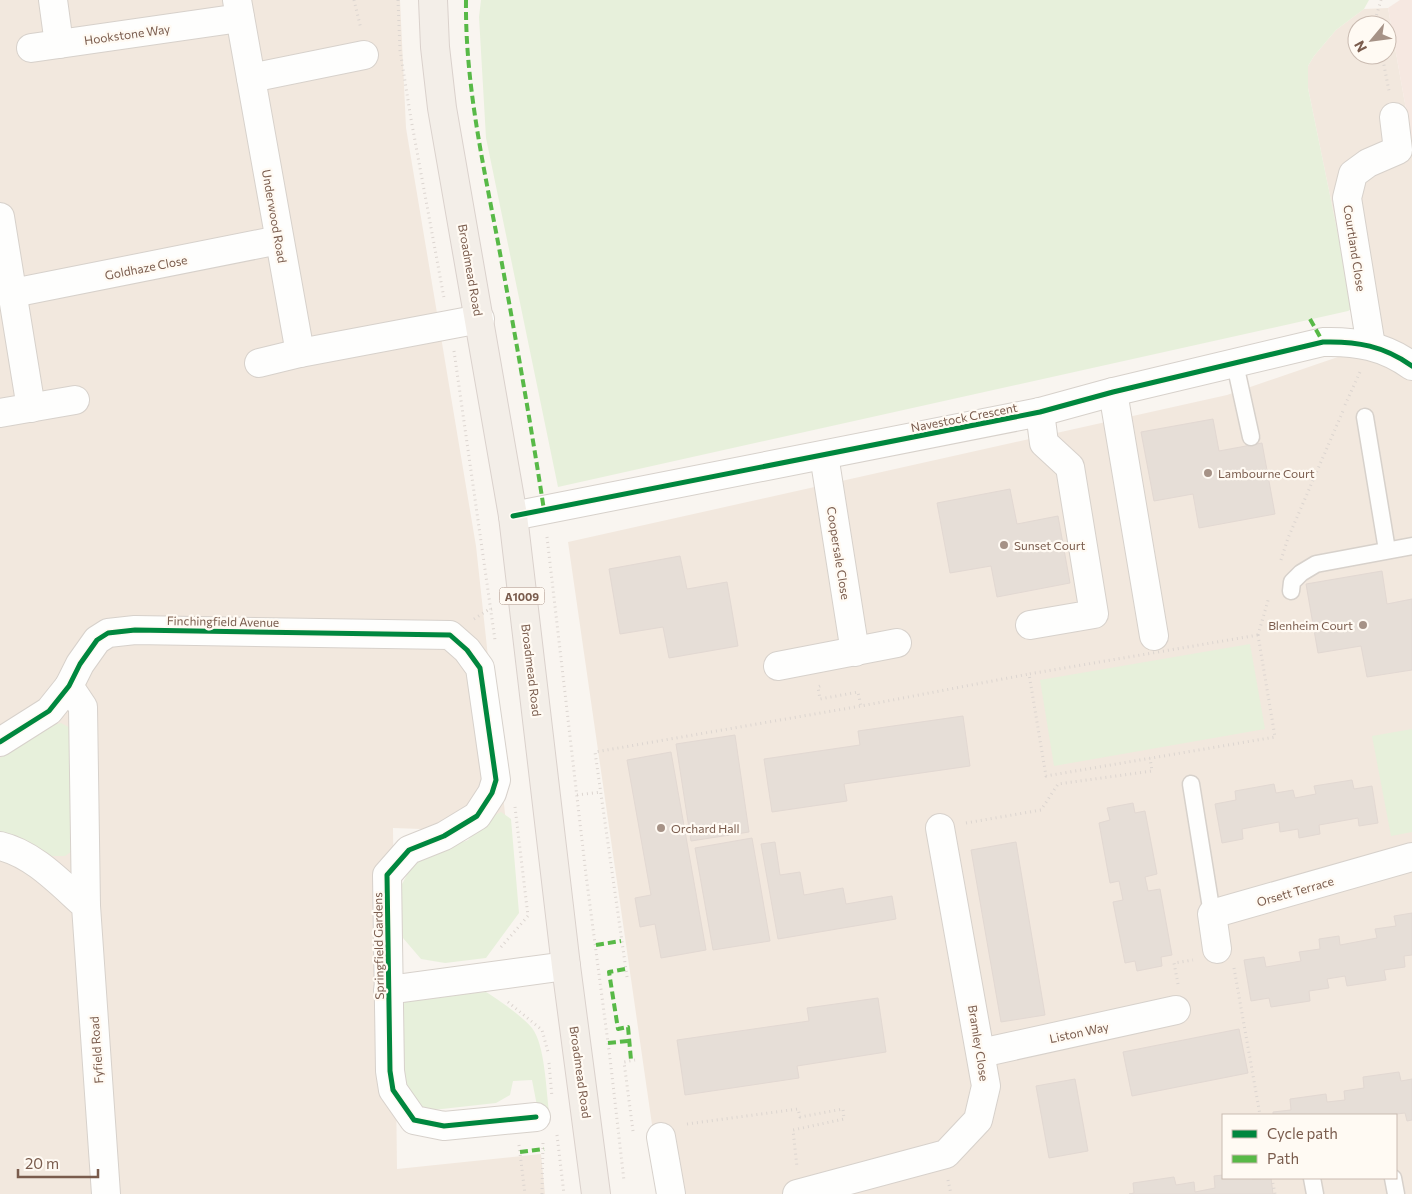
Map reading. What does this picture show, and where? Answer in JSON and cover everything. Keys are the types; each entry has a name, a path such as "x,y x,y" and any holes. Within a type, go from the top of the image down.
{"main road":[{"name":"Broadmead Road","path":"433,0 435,47 442,108 514,516 566,966 596,1194"}],"street":[{"path":"53,0 59,44"},
{"name":"Hookstone Way","path":"31,48 238,9"},
{"name":"Underwood Road","path":"238,9 300,353"},
{"path":"251,78 364,55"},
{"name":"Courtland Close","path":"1371,346 1347,198 1353,174 1368,163 1398,150 1394,117"},
{"path":"0,217 31,408"},
{"name":"Goldhaze Close","path":"13,293 279,240"},
{"path":"259,363 300,353 480,319"},
{"name":"Navestock Crescent","path":"514,516 1040,412 1113,392 1323,342 1353,342 1408,358"},
{"path":"1113,392 1154,636"},
{"path":"0,413 75,400"},
{"path":"1030,625 1094,614 1070,467 1044,443 1040,412"},
{"name":"Coopersale Close","path":"824,455 855,652"},
{"name":"Finchingfield Avenue","path":"0,742 49,711 69,686 80,664 98,640 108,632 135,630 450,635"},
{"path":"450,635 467,650 488,658"},
{"path":"778,666 897,643"},
{"name":"Springfield Gardens","path":"488,658 496,780 492,793 477,816 444,836 409,850 387,875 390,1071 393,1090 414,1120 444,1126 506,1120 547,1122"},
{"name":"Fyfield Road","path":"69,686 83,707 86,906 106,1194"},
{"name":"Bramley Close","path":"799,1194 946,1154 978,1120 986,1086 940,828"},
{"path":"0,846 14,850 52,875 86,906"},
{"name":"Orsett Terrace","path":"1212,914 1412,858"},
{"path":"1212,914 1225,954"},
{"name":"Springfield Gardens","path":"388,990 566,966"},
{"name":"Liston Way","path":"981,1053 1176,1010"},
{"path":"647,1137 671,1194"}],"lane":[{"path":"1235,364 1251,437"},
{"path":"1365,417 1388,550"},
{"path":"1291,591 1292,582 1301,573 1316,564 1412,546"},
{"path":"1191,784 1212,914"},
{"path":"1312,1179 1315,1194"},
{"path":"1394,1179 1396,1194"}],"path":[{"path":"398,0 400,50 459,381 491,609 488,658"},
{"path":"1377,15 1381,0"},
{"path":"1384,65 1394,117"},
{"path":"1280,564 1288,538 1371,346"},
{"path":"544,510 624,1184"},
{"path":"1029,674 1046,776 1275,736 1258,635 1272,591"},
{"path":"450,635 491,609 498,609"},
{"path":"627,977 595,752 1258,635"},
{"path":"826,685 818,687 820,699 858,692 861,706"},
{"path":"940,828 1041,810 1058,784 1152,770 1150,758"},
{"path":"577,795 601,792"},
{"path":"514,802 528,916 499,949 502,996 542,1030 548,1052 547,1122 542,1194"},
{"path":"1176,1010 1183,1009 1174,963 1225,954 1260,1114"},
{"path":"635,1060 624,1062 647,1137"},
{"path":"687,1124 798,1108 800,1117 843,1109 844,1119 792,1130 799,1194"},
{"path":"506,1120 507,1136 519,1146 525,1194"},
{"path":"547,1122 564,1194"},
{"path":"1272,1179 1275,1194"}],"shaded area":[{"path":"0,0 400,0 406,128 476,546 507,832 393,828 397,1169 541,1154 545,1194 0,1194"},
{"path":"1400,0 1412,0 1412,143 1397,59 1397,15 1389,15 1388,8"},
{"path":"1388,8 1389,15 1356,15 1364,9"},
{"path":"1347,22 1347,65 1397,65 1397,59 1412,143 1412,1194 662,1194 568,542 1227,395 1370,346 1353,308 1308,88 1308,66 1336,30"}],"green space":[{"path":"481,0 1369,0 1364,9 1356,15 1347,15 1347,22 1336,30 1308,66 1308,88 1353,308 1348,311 558,487 486,138 479,17"},
{"path":"1250,644 1265,729 1054,766 1040,680"},
{"path":"61,723 72,729 75,849 65,856 50,856 0,835 0,758 48,726"},
{"path":"1412,729 1412,832 1391,836 1372,736"},
{"path":"501,812 511,819 519,913 486,958 445,963 421,959 403,938 398,909 401,886 410,869 417,859 468,840 486,819"},
{"path":"486,992 504,1004 532,1028 540,1045 549,1111 538,1111 532,1080 513,1081 510,1095 496,1103 424,1111 402,1082 400,1011 407,998"}],"building":[{"name":"Lambourne Court","path":"1213,419 1219,451 1262,443 1275,514 1199,528 1193,494 1154,501 1141,432"},
{"name":"Sunset Court","path":"1010,489 1017,524 1058,516 1070,583 997,597 991,566 950,573 937,503"},
{"path":"680,556 687,589 727,582 738,646 669,658 663,627 620,634 609,569"},
{"name":"Blenheim Court","path":"1382,571 1387,604 1412,599 1412,670 1367,677 1361,646 1318,653 1306,584"},
{"path":"963,716 970,766 844,784 847,801 772,812 764,759 860,745 858,731"},
{"path":"735,735 749,832 691,841 676,744"},
{"name":"Orchard Hall","path":"671,752 706,950 661,958 655,924 640,927 635,898 651,895 627,760"},
{"path":"1352,780 1354,789 1372,786 1378,823 1359,826 1358,818 1319,825 1320,834 1299,838 1298,829 1280,832 1279,822 1242,829 1243,839 1222,843 1215,804 1236,800 1235,791 1274,784 1276,793 1293,790 1295,798 1316,794 1314,786"},
{"path":"1133,803 1135,813 1145,811 1157,874 1145,877 1148,891 1160,889 1172,955 1161,957 1162,966 1137,971 1135,961 1125,963 1113,902 1123,900 1119,881 1110,883 1099,823 1110,820 1107,808"},
{"path":"752,838 770,941 713,950 695,848"},
{"path":"775,842 780,875 800,872 804,895 843,888 846,904 892,896 896,919 778,939 761,844"},
{"path":"1016,842 1045,1015 1001,1022 971,850"},
{"path":"1412,913 1412,955 1404,956 1405,967 1384,970 1386,980 1347,986 1345,976 1327,979 1329,988 1309,991 1310,1001 1271,1007 1269,998 1251,1001 1244,960 1264,957 1266,967 1301,961 1299,952 1320,949 1319,939 1339,936 1340,945 1377,938 1375,929 1396,926 1394,916"},
{"path":"878,998 886,1052 797,1066 799,1078 685,1095 677,1040 809,1021 807,1008"},
{"path":"1239,1029 1248,1073 1132,1096 1123,1052"},
{"path":"1399,1072 1401,1081 1412,1079 1412,1120 1407,1121 1405,1113 1273,1114 1273,1112 1291,1110 1290,1099 1326,1094 1327,1102 1345,1100 1344,1091 1364,1088 1363,1077"},
{"path":"1075,1079 1088,1151 1049,1158 1036,1086"},
{"path":"1222,1175 1222,1179 1271,1179 1273,1194 1129,1194 1134,1193 1133,1183 1174,1177 1176,1185 1194,1182 1195,1192 1215,1188 1214,1176"}],"marked path":[{"path":"466,0 466,30 471,90 516,339 544,510"},
{"path":"1310,319 1323,342"},
{"path":"596,945 621,941"},
{"path":"625,969 609,972 618,1029 628,1027 631,1060"},
{"path":"608,1043 629,1041"},
{"path":"520,1152 544,1149"}],"cycle path":[{"path":"513,516 1040,412 1113,392 1323,342 1370,346 1402,359 1412,366"},
{"path":"0,742 49,711 69,686 80,664 97,640 108,633 135,630 450,635 467,650 480,668 496,780 492,793 477,816 444,836 409,850 387,875 390,1071 393,1090 414,1120 444,1126 536,1117"}],"place":[{"name":"Lambourne Court","path":"1208,473"},
{"name":"Sunset Court","path":"1004,545"},
{"name":"Blenheim Court","path":"1363,625"},
{"name":"Orchard Hall","path":"661,828"}]}
